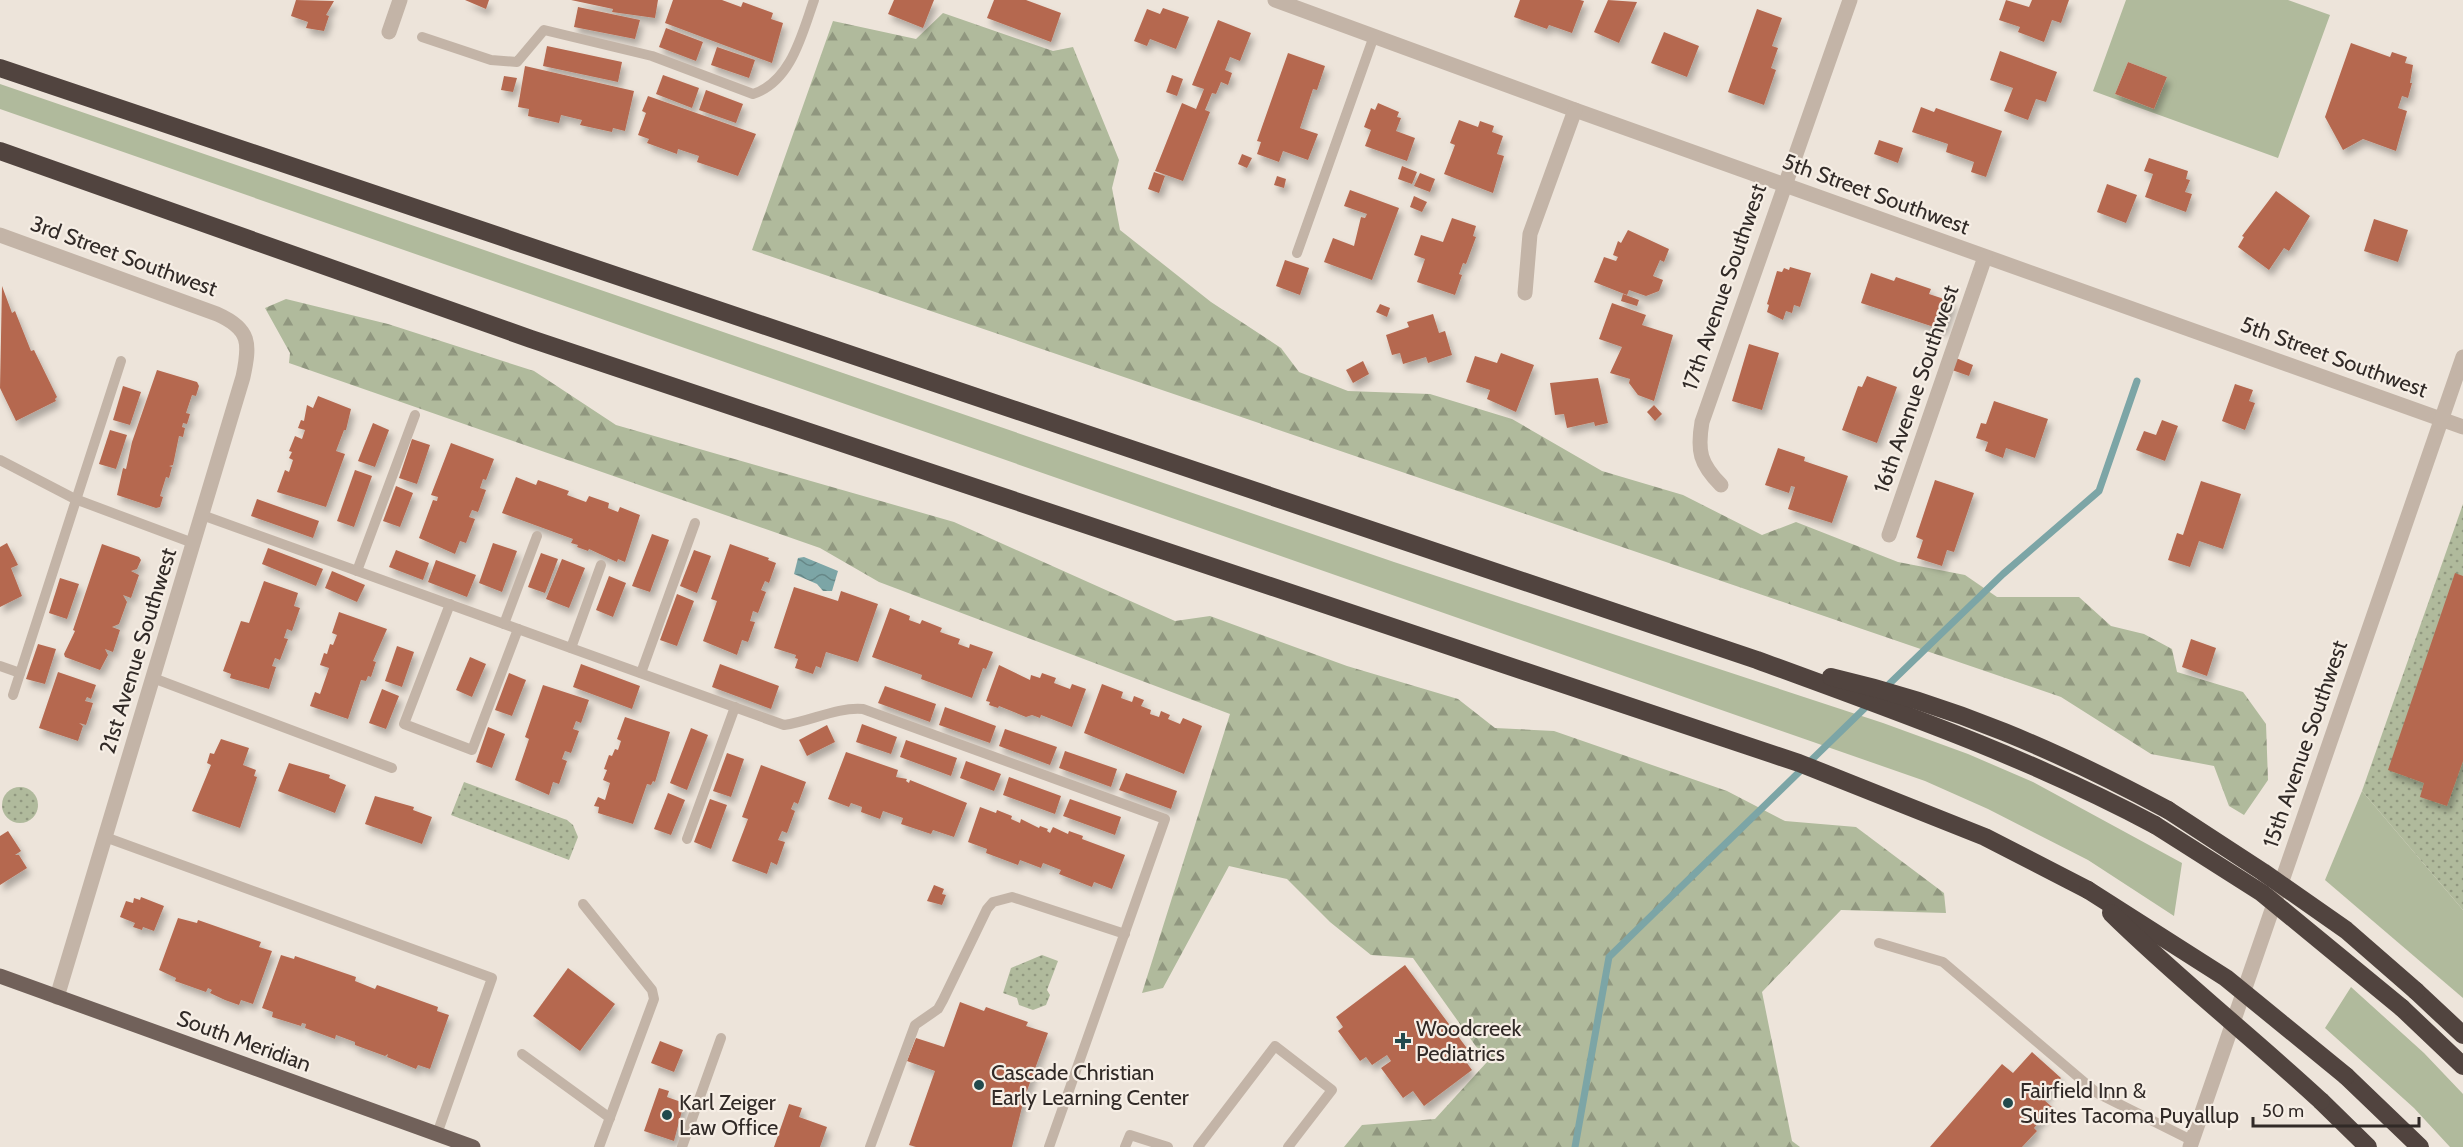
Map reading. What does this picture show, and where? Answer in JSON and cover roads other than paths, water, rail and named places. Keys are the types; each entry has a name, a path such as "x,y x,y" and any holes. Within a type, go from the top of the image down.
{"highway":[{"path":"0,69 1757,660 2006,754 2084,787 2155,825 2262,893 2402,1008 2463,1066"},
{"path":"0,151 531,339 1730,739 1901,802 1985,837 2088,890 2226,978 2346,1076 2420,1147"},
{"path":"1757,660 1887,690 1951,710 2090,768 2168,810 2346,930 2463,1035"},
{"path":"2088,890 2156,958 2262,1047 2368,1147"}],"main road":[{"name":"South Meridian","path":"0,976 473,1147"}],"street":[{"path":"389,32 400,0"},
{"name":"5th Street Southwest","path":"1275,0 1575,110 2463,427"},
{"name":"17th Avenue Southwest","path":"1721,485 1707,471 1700,454 1702,422 1850,0"},
{"path":"1526,292 1530,234 1575,110"},
{"name":"3rd Street Southwest","path":"0,235 200,307 232,322"},
{"name":"16th Avenue Southwest","path":"1889,535 1985,257"},
{"name":"21st Avenue Southwest","path":"57,997 194,543 247,358 247,341 240,328 232,322"},
{"name":"15th Avenue Southwest","path":"2192,1144 2463,357"}],"lane":[{"path":"422,37 491,60 517,62 544,30 652,56 753,94 768,89 788,65 814,0"},
{"path":"1297,253 1374,36"},
{"path":"13,695 121,361"},
{"path":"357,571 415,415"},
{"path":"0,460 75,499 194,543"},
{"path":"202,515 784,724 803,722 847,708 863,709 1165,819 1049,1147"},
{"path":"640,673 695,524"},
{"path":"504,624 537,536"},
{"path":"571,648 601,565"},
{"path":"450,604 404,724 472,750 518,629"},
{"path":"0,666 20,673"},
{"path":"153,678 392,768"},
{"path":"687,839 735,707"},
{"path":"105,837 492,978 437,1134"},
{"path":"870,1147 915,1025 938,1009 987,909 993,902 1012,897 1125,934"},
{"path":"583,904 652,990 654,999 599,1147"},
{"path":"1879,943 1943,962 2097,1093 2192,1144"},
{"path":"682,1147 721,1038"},
{"path":"1198,1147 1275,1046 1332,1090 1288,1147"},
{"path":"522,1054 610,1118"},
{"path":"1125,1147 1130,1135 1168,1147"}],"water":[{"path":"804,557 838,571 832,591 823,591 817,584 794,574 798,558"}],"waterway":[{"path":"1885,688 2003,574 2099,491 2137,381"},
{"path":"1575,1147 1609,957 1869,704"}],"place":[{"name":"Woodcreek Pediatrics","path":"1403,1041"},
{"name":"Cascade Christian Early Learning Center","path":"979,1085"},
{"name":"Fairfield Inn & Suites Tacoma Puyallup","path":"2008,1103"},
{"name":"Karl Zeiger Law Office","path":"667,1115"}]}
